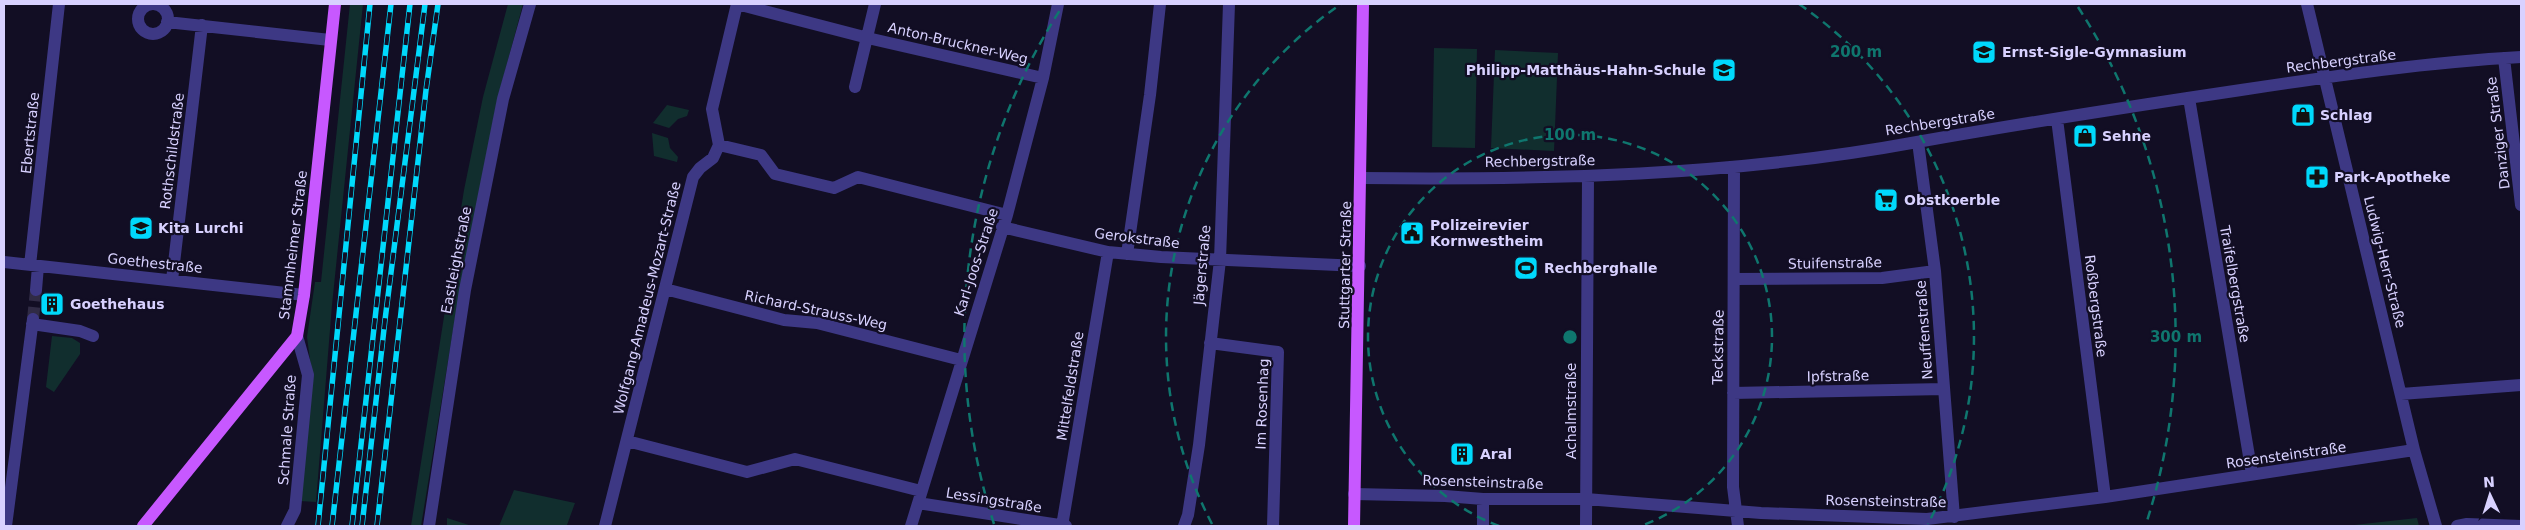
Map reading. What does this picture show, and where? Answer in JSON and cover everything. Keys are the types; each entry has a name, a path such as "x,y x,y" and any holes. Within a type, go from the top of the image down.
{"main road":[{"name":"Stammheimer Straße","path":"143,526 297,336 304,295 335,4"},
{"name":"Stuttgarter Straße","path":"1354,526 1364,4"}],"street":[{"name":"Ebertstraße","path":"36,290 34,265 60,4"},
{"name":"Eastleighstraße","path":"429,526 465,290 503,99 530,4"},
{"path":"719,145 712,109 737,4"},
{"name":"Anton-Bruckner-Weg","path":"737,4 866,38 1043,78"},
{"name":"Anton-Bruckner-Weg","path":"855,87 875,4"},
{"name":"Karl-Joos-Straße","path":"911,526 1005,221 1043,78 1058,4"},
{"path":"1127,254 1150,95 1160,4"},
{"name":"Jägerstraße","path":"1184,526 1188,515 1199,445 1220,260 1229,4"},
{"name":"Ludwig-Herr-Straße","path":"2307,4 2414,450 2436,526"},
{"path":"167,22 330,40"},
{"name":"Rothschildstraße","path":"172,280 202,25"},
{"name":"Rechbergstraße","path":"1361,178 1588,177 1734,167 1918,142 2324,78 2521,57"},
{"name":"Danziger Straße","path":"2504,58 2521,205"},
{"name":"Traifelbergstraße","path":"2189,98 2252,474"},
{"name":"Roßbergstraße","path":"2057,119 2105,497"},
{"name":"Neuffenstraße","path":"1918,142 1935,271 1944,389 1962,520"},
{"name":"Gerokstraße","path":"719,145 761,156 775,174 834,188 858,177 1108,252 1220,260 1360,266"},
{"name":"Wolfgang-Amadeus-Mozart-Straße","path":"605,524 693,177 700,168 713,158 719,145"},
{"name":"Teckstraße","path":"1734,167 1733,487 1738,526"},
{"name":"Achalmstraße","path":"1586,526 1588,177"},
{"name":"Mittelfeldstraße","path":"1062,526 1108,252"},
{"name":"Goethestraße","path":"4,262 304,295"},
{"name":"Stuifenstraße","path":"1734,279 1882,278 1935,271"},
{"name":"Richard-Strauss-Weg","path":"665,289 784,320 817,323 961,360"},
{"path":"6,526 32,322 80,331 93,336"},
{"name":"Schmale Straße","path":"287,526 295,510 308,375 297,336"},
{"name":"Im Rosenhag","path":"1210,343 1278,352 1274,526"},
{"path":"2402,394 2521,385"},
{"name":"Ipfstraße","path":"1733,393 1944,389"},
{"path":"627,441 747,472 795,459 921,491"},
{"name":"Rosensteinstraße","path":"1354,494 1445,496 1483,499 1586,500 1874,518 1962,520 2414,450"},
{"path":"1483,499 1483,526"},
{"name":"Lessingstraße","path":"918,503 1066,526"},
{"path":"2457,526 2466,524 2521,526"}],"green space":[{"path":"350,4 363,4 332,305 316,502 300,501 312,375 307,337 315,282 321,282"},
{"path":"508,4 523,4 497,101 460,288 421,526 411,526 464,190 483,97"},
{"path":"1434,48 1477,49 1475,148 1432,147"},
{"path":"1495,50 1558,53 1554,151 1491,148"},
{"path":"667,105 689,110 687,116 678,119 669,128 653,123"},
{"path":"652,133 668,138 670,148 678,157 677,162 654,156"},
{"path":"52,336 72,338 80,343 80,354 54,392 46,387"},
{"path":"514,490 575,503 567,525 499,526"},
{"path":"447,518 472,526 447,526"},
{"path":"2417,518 2419,526 2345,526"}],"tunnel":[{"path":"33,319 36,290"}],"railway":[{"path":"318,526 370,4"},
{"path":"332,526 391,4"},
{"path":"352,526 410,4"},
{"path":"362,526 385,320 425,4"},
{"path":"377,526 426,90 438,4"}],"place":[{"name":"Ernst-Sigle-Gymnasium","path":"1984,52"},
{"name":"Philipp-Matthäus-Hahn-Schule","path":"1724,70"},
{"name":"Schlag","path":"2303,115"},
{"name":"Sehne","path":"2085,136"},
{"name":"Park-Apotheke","path":"2317,177"},
{"name":"Obstkoerble","path":"1886,200"},
{"name":"Kita Lurchi","path":"141,228"},
{"name":"Polizeirevier Kornwestheim","path":"1412,233"},
{"name":"Rechberghalle","path":"1526,268"},
{"name":"Goethehaus","path":"52,304"},
{"name":"Aral","path":"1462,454"}]}
